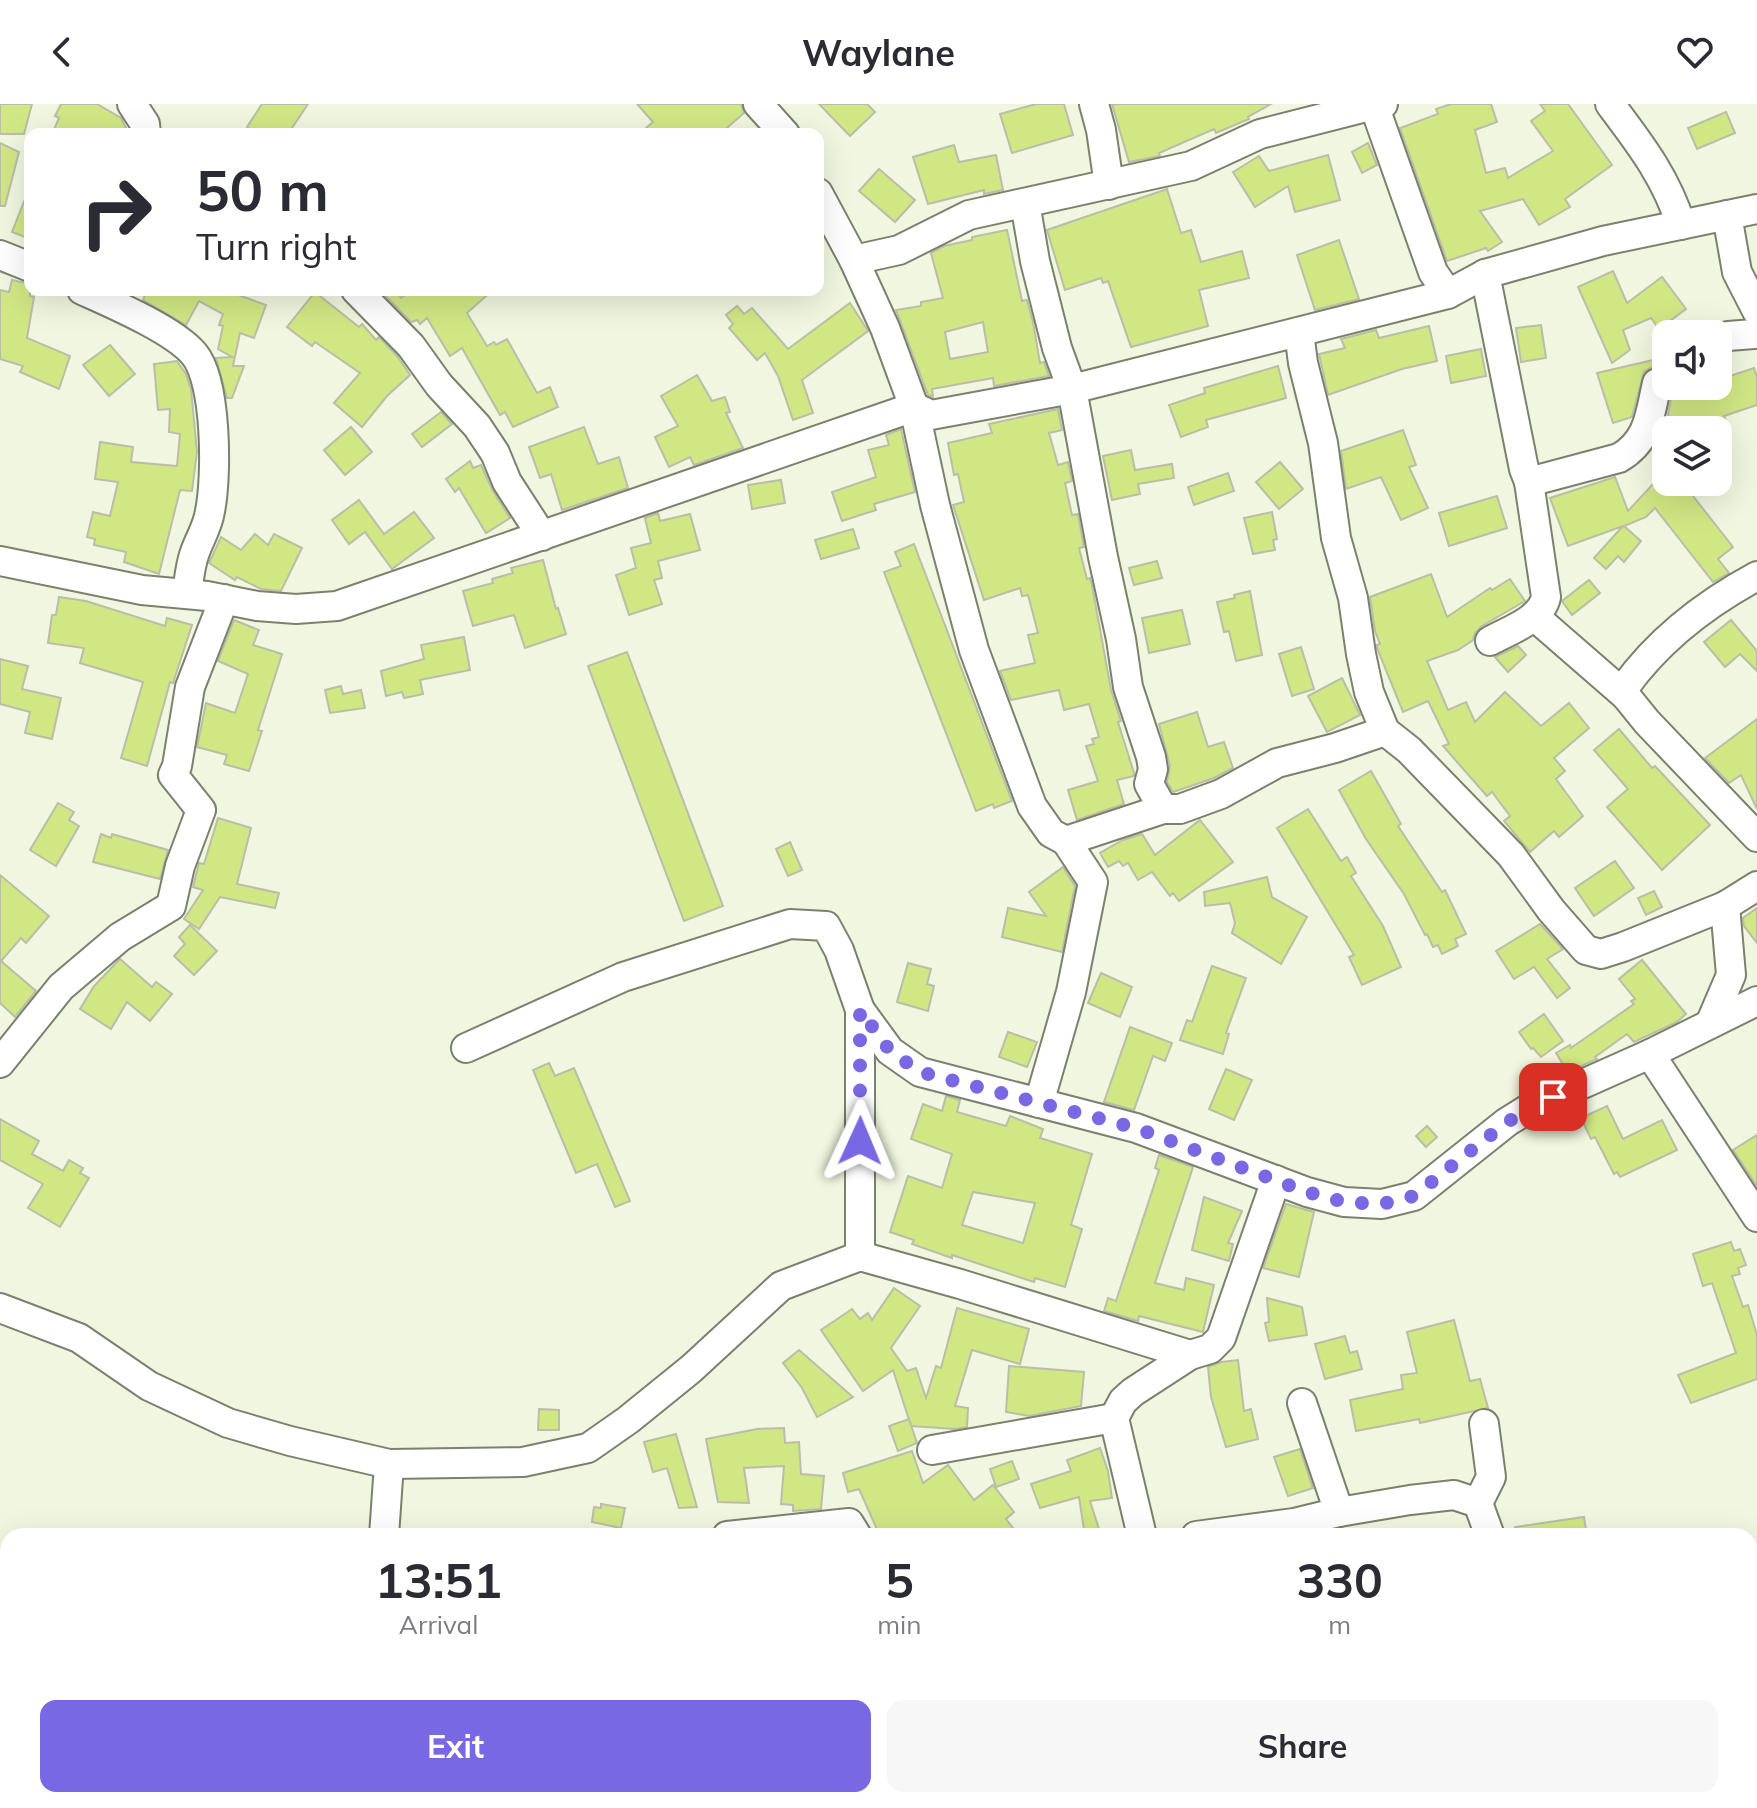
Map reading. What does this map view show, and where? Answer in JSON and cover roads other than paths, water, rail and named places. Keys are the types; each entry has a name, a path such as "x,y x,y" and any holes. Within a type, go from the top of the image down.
{"street":[{"path":"132,104 145,128"},
{"path":"758,104 780,128"},
{"path":"1094,104 1109,185"},
{"path":"1610,104 1652,159 1681,225"},
{"path":"854,260 899,250 969,215 1191,166 1260,134 1379,105 1433,272 1448,294"},
{"path":"1025,203 1035,261 1057,348 1072,389 1128,687 1151,757 1153,769 1149,784 1163,809"},
{"path":"824,204 885,328 921,419 979,662 1032,806 1051,833 1066,841 1093,882 1071,992 1039,1103"},
{"path":"0,561 142,590 296,609 337,606 542,536 921,419 1072,389 1299,332 1448,294 1485,274 1603,241 1757,209"},
{"path":"1727,215 1737,272 1757,311"},
{"path":"0,255 24,265"},
{"path":"1485,274 1529,482 1546,597 1544,608 1534,616 1490,641"},
{"path":"102,296 164,331 194,353 211,396 211,511 191,564 187,594"},
{"path":"362,296 411,346 439,385 477,426 495,453 507,482 542,536"},
{"path":"1732,336 1757,331"},
{"path":"1299,332 1303,363 1323,443 1336,538 1353,598 1369,692 1385,731 1409,750 1511,855 1551,910 1586,950 1601,954 1725,906 1757,886"},
{"path":"1529,482 1619,458 1633,450 1641,441 1653,400"},
{"path":"1626,696 1624,688 1631,678 1694,614 1757,576"},
{"path":"0,1063 61,987 120,937 171,906 180,866 201,810 173,775 190,687 224,599"},
{"path":"1534,616 1626,696 1757,837"},
{"path":"1066,841 1163,809 1180,809 1221,794 1277,763 1385,731"},
{"path":"1710,1024 1731,975 1725,906"},
{"path":"466,1048 623,977 790,924 826,926 839,950 860,1010 890,1051 920,1072 1136,1128 1344,1202 1382,1204 1414,1196 1507,1122 1531,1107 1650,1054 1757,1001"},
{"path":"1731,975 1757,992"},
{"path":"860,1010 860,1256"},
{"path":"1650,1054 1757,1217"},
{"path":"1140,1528 1114,1418 1123,1401 1133,1392 1190,1355 1210,1349 1221,1338 1276,1180"},
{"path":"0,1308 79,1338 149,1386 228,1423 389,1464 523,1462 588,1448 691,1369 781,1286 860,1256 1190,1355"},
{"path":"1302,1403 1339,1512"},
{"path":"932,1450 1114,1418"},
{"path":"1484,1424 1491,1477 1478,1503 1487,1528"},
{"path":"385,1528 389,1464"},
{"path":"1299,1528 1339,1512 1454,1495 1478,1503"},
{"path":"802,1528 849,1523 852,1528"},
{"path":"334,1808 368,1808"}]}
